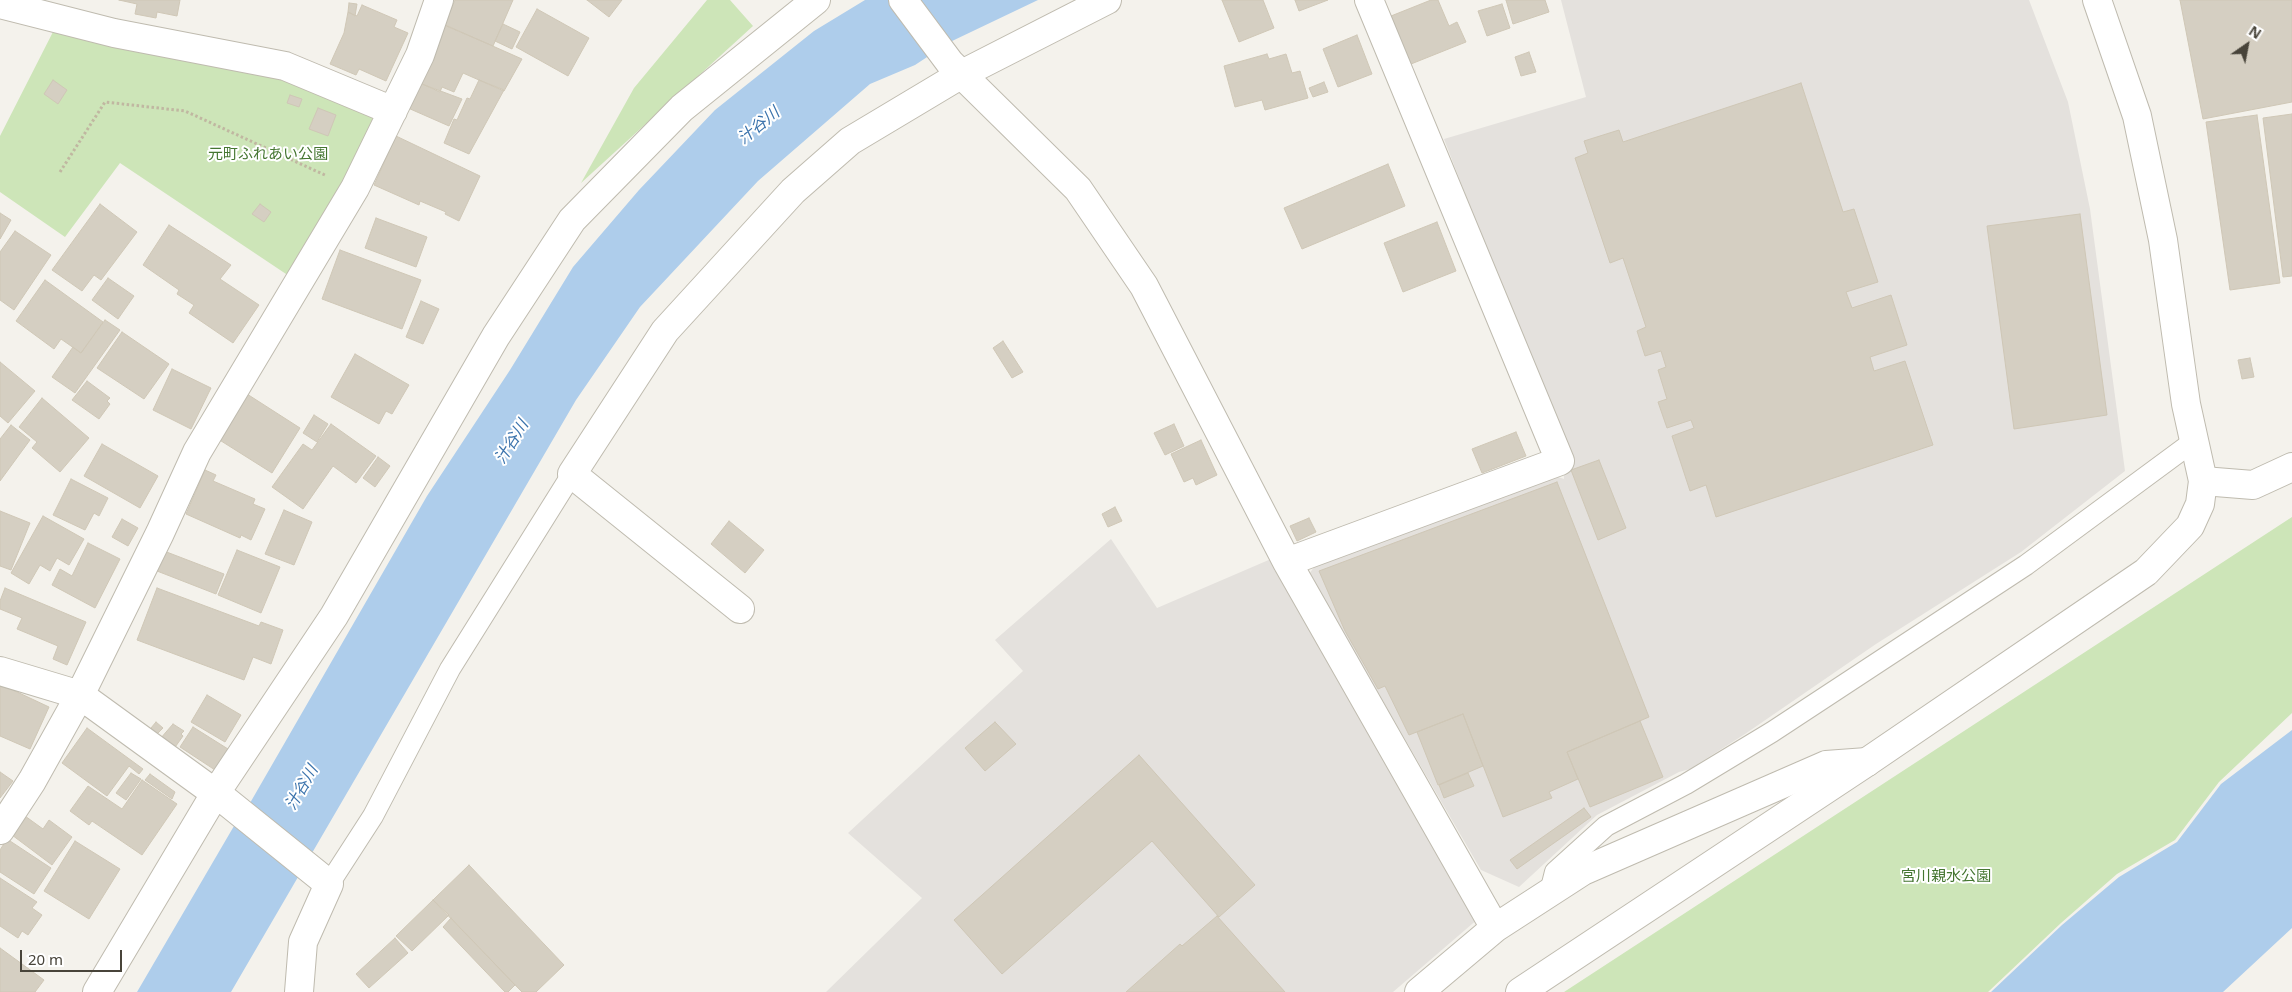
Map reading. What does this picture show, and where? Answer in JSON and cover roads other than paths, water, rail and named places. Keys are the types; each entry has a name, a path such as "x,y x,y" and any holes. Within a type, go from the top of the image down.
{"street":[{"path":"0,830 32,781 80,695 160,533 197,452 355,188 420,56 439,0"},
{"path":"97,992 334,616 496,336 572,220 682,108 816,0"},
{"path":"903,0 956,68 1078,189 1144,286 1287,562 1495,928"},
{"path":"740,609 572,474 665,331 793,191 850,141 956,68 1107,0"},
{"path":"1287,562 1560,461 1369,0"},
{"path":"1520,992 1867,762 2146,572 2190,526 2200,504 2203,481 2186,404 2163,240 2150,169 2137,116 2097,0"},
{"path":"0,4 114,33 285,66 392,110"},
{"path":"2203,481 2253,485 2292,467"},
{"path":"0,671 80,695 221,798 321,877 303,942 299,992"},
{"path":"1419,992 1495,928 1583,871 1826,764 1867,762"}],"lane":[{"path":"1550,892 1555,872 1606,826 1686,784 1772,732 2018,571 2194,441"},
{"path":"321,877 373,816 450,669 572,474"}],"water":[{"name":"汁谷川","path":"865,0 1038,0 950,42 915,65 870,84 758,181 640,307 576,400 231,992 137,992 234,826 250,803 427,496 510,370 573,267 639,190 715,110 814,31"},
{"path":"2292,730 2292,928 2223,992 1991,992 2062,925 2119,877 2177,842 2221,784"}],"park label":[{"name":"元町ふれあい公園","path":"268,155"},
{"name":"宮川親水公園","path":"1946,877"}]}
